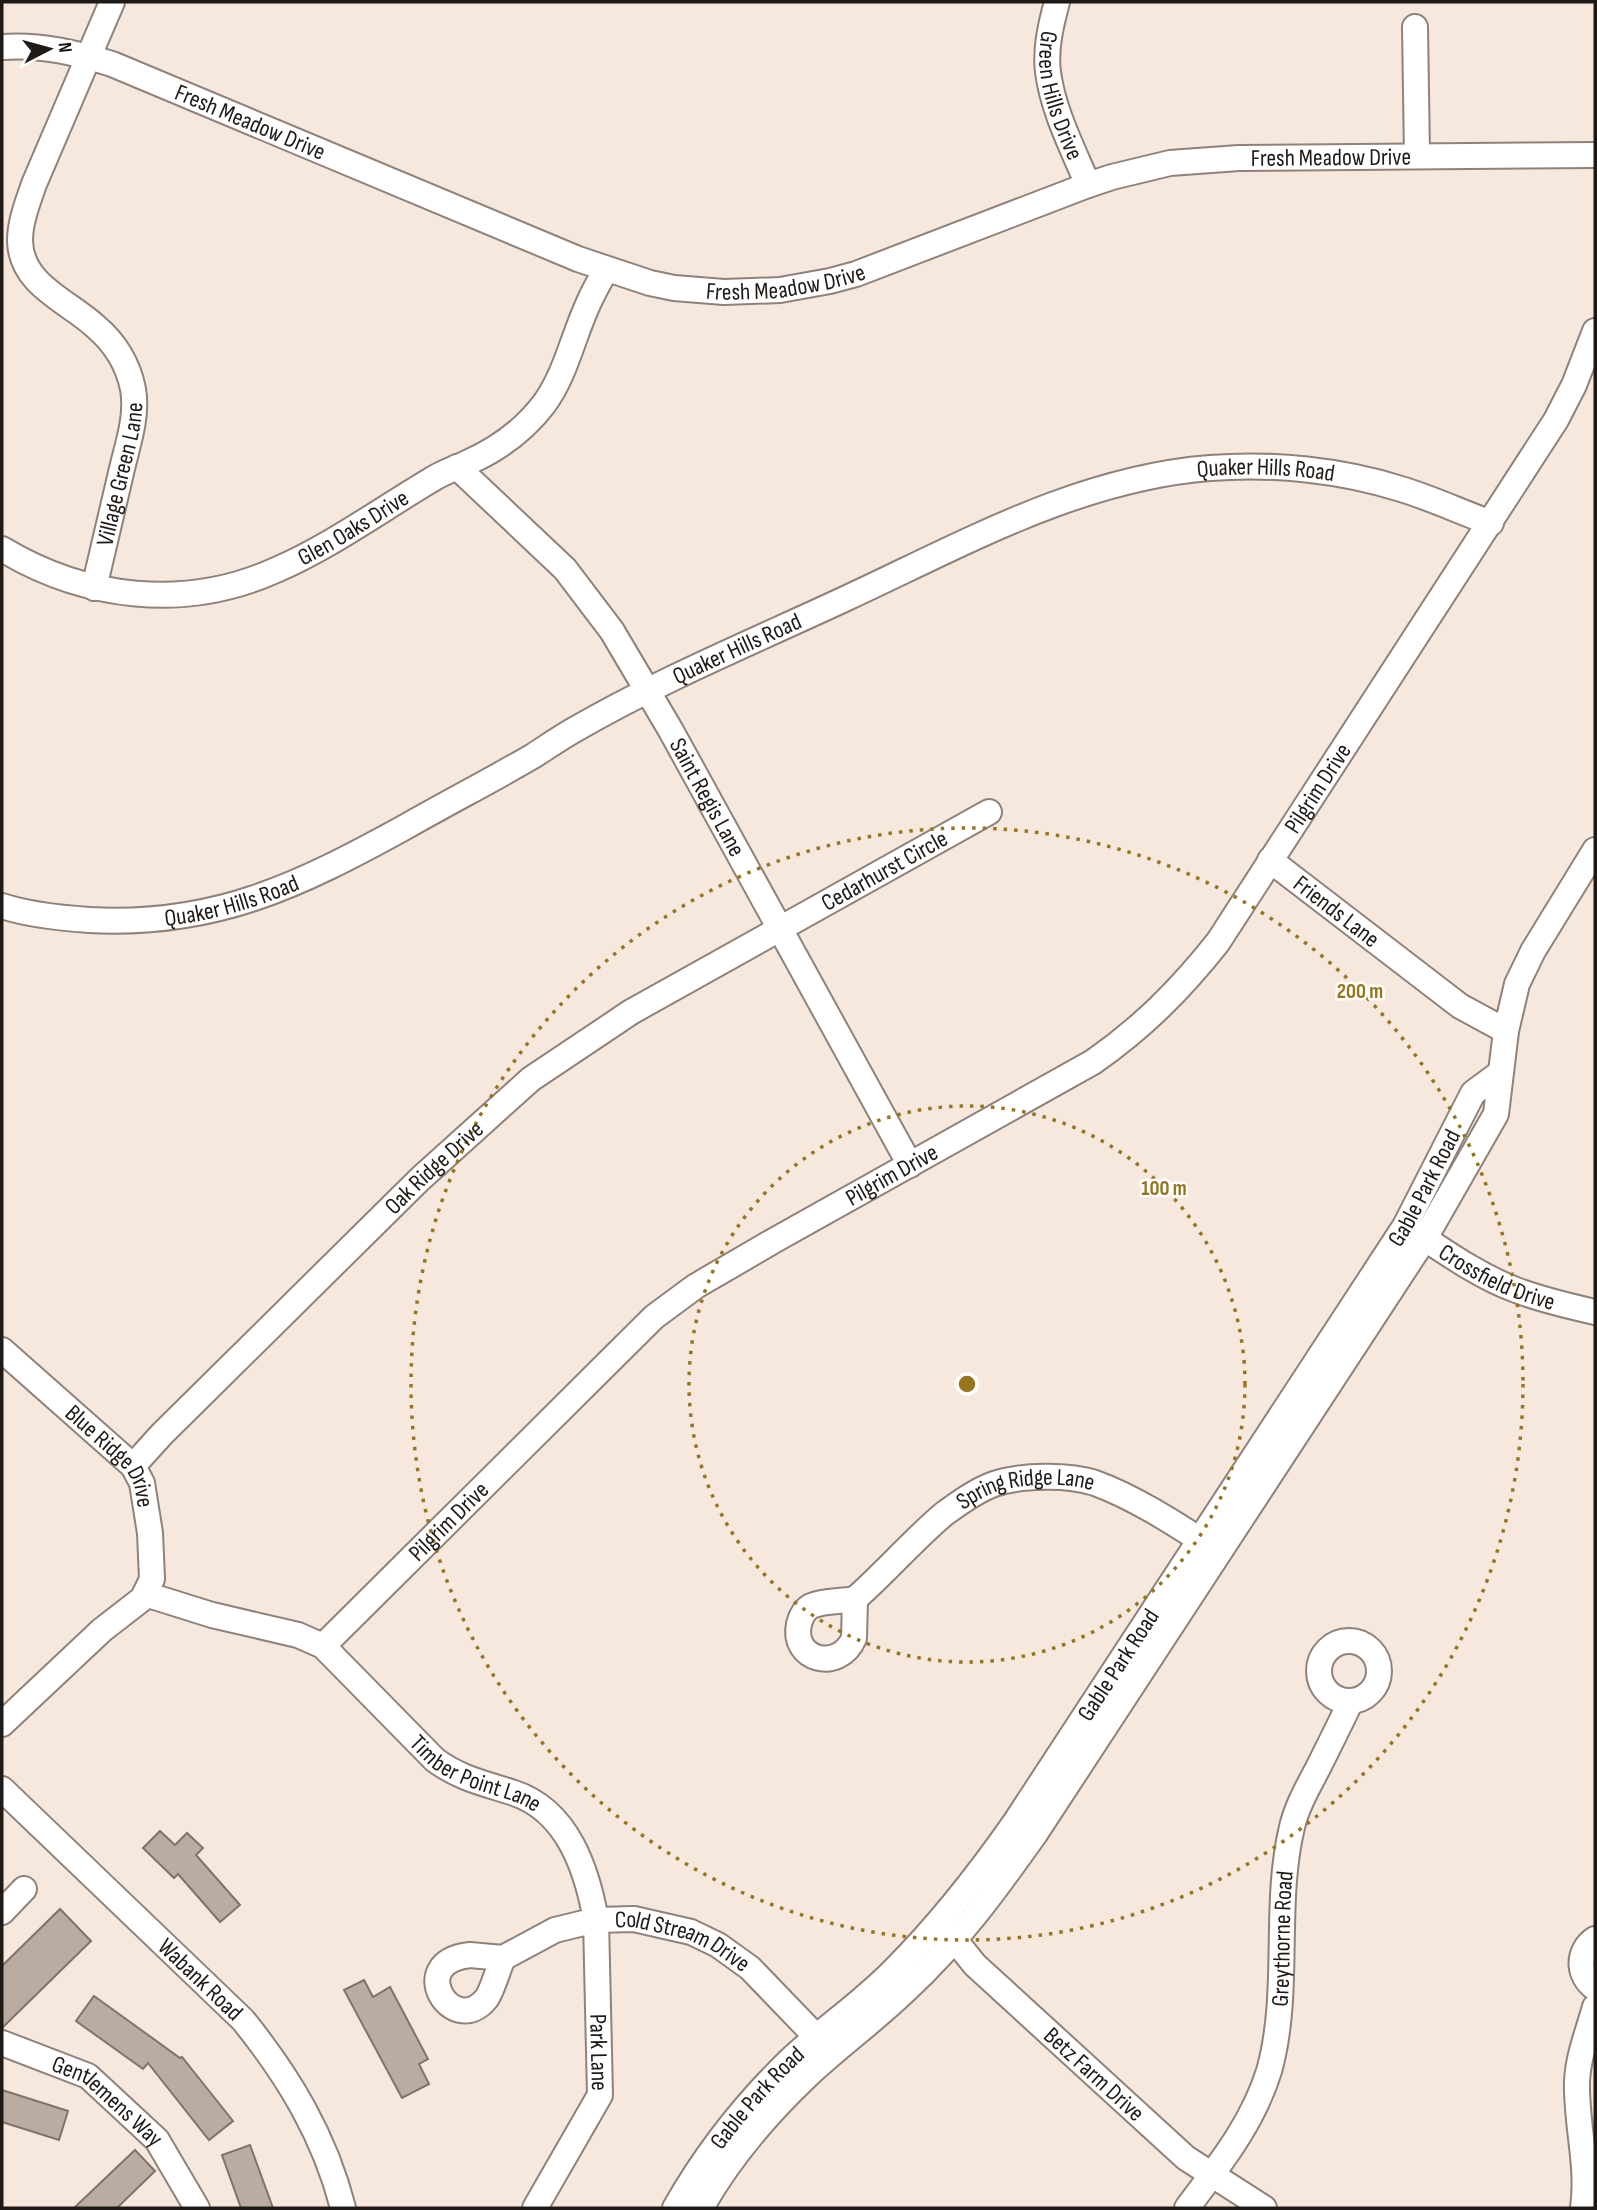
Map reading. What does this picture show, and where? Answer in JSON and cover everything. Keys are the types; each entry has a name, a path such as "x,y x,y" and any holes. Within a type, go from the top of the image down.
{"street":[{"name":"Village Green Lane","path":"94,588 133,419 133,388 125,365 107,337 93,323 58,301 39,283 24,259 20,244 24,214 34,184 112,2"},
{"name":"Green Hills Drive","path":"1057,2 1050,28 1047,69 1059,114 1088,185"},
{"path":"1415,27 1417,155"},
{"name":"Fresh Meadow Drive","path":"2,47 33,47 88,56 134,72 606,270 650,283 698,291 752,292 830,281 883,265 1088,185 1140,170 1195,160 1417,155 1595,155"},
{"name":"Glen Oaks Drive","path":"2,549 32,567 70,582 132,594 198,593 239,583 298,560 337,539 434,478 504,442 524,425 543,405 558,383 589,302 606,270"},
{"name":"Pilgrim Drive","path":"324,1646 654,1317 696,1286 1065,1078 1131,1034 1188,980 1211,952 1556,420 1574,385 1595,331"},
{"name":"Saint Regis Lane","path":"457,467 565,569 612,631 910,1165"},
{"name":"Quaker Hills Road","path":"2,906 69,919 136,920 181,916 226,907 269,894 333,866 647,690 1033,512 1119,482 1164,473 1246,467 1301,469 1400,489 1491,523"},
{"name":"Cedarhurst Circle","path":"780,928 989,812"},
{"name":"Gable Park Road","path":"675,2208 688,2185 732,2125 763,2089 909,1988 946,1932 991,1896 1035,1834 1208,1545 1496,1114 1506,1031 1517,984 1533,951 1595,850"},
{"name":"Friends Lane","path":"1270,860 1460,1006 1506,1031"},
{"name":"Oak Ridge Drive","path":"133,1466 162,1434 420,1179 531,1079 569,1051 631,1012 780,928"},
{"name":"Crossfield Drive","path":"1415,1232 1468,1267 1515,1290 1595,1312"},
{"name":"Blue Ridge Drive","path":"2,1349 133,1466 142,1483 150,1533 152,1579 145,1594"},
{"name":"Spring Ridge Lane","path":"855,1599 943,1515 994,1484 1023,1478 1092,1482 1118,1493 1208,1545"},
{"path":"2,1724 145,1594 212,1615 298,1635 324,1646"},
{"name":"Timber Point Lane","path":"324,1646 435,1760 450,1771 472,1781 527,1799 555,1822 572,1843 581,1861 596,1920"},
{"name":"Greythorne Road","path":"1188,2208 1240,2135 1252,2114 1269,2069 1277,2021 1286,1862 1293,1825 1302,1797 1351,1701"},
{"name":"Wabank Road","path":"2,1789 251,2029 274,2058 300,2101 323,2148 343,2208"},
{"path":"2,1912 24,1889"},
{"name":"Cold Stream Drive","path":"503,1958 555,1930 596,1920 618,1918 655,1922 691,1932 718,1945 750,1968 825,2045"},
{"name":"Park Lane","path":"536,2208 600,2095 596,1920"},
{"name":"Betz Farm Drive","path":"946,1932 975,1965 1186,2158 1264,2208"},
{"path":"1595,1939 1584,1950 1581,1959 1585,1978 1595,1988"},
{"path":"1583,2208 1585,2160 1579,2119 1578,2063 1595,2007"},
{"name":"Gentlemens Way","path":"2,2043 88,2076 157,2140 186,2203"},
{"name":"Gable Park Road","path":"701,2208 742,2148 825,2045"}],"building":[{"path":"160,1831 175,1845 187,1833 203,1848 196,1855 240,1905 220,1922 178,1874 174,1878 143,1848"},
{"path":"60,1909 91,1941 2,2028 2,1966"},
{"path":"364,1980 373,1997 390,1987 428,2059 419,2064 429,2084 402,2098 344,1990"},
{"path":"94,1996 182,2057 233,2121 209,2140 148,2063 143,2069 76,2021"},
{"path":"2,2090 68,2111 59,2140 2,2122"},
{"path":"250,2145 273,2208 241,2208 222,2155"},
{"path":"135,2150 155,2171 117,2208 74,2208"}]}
